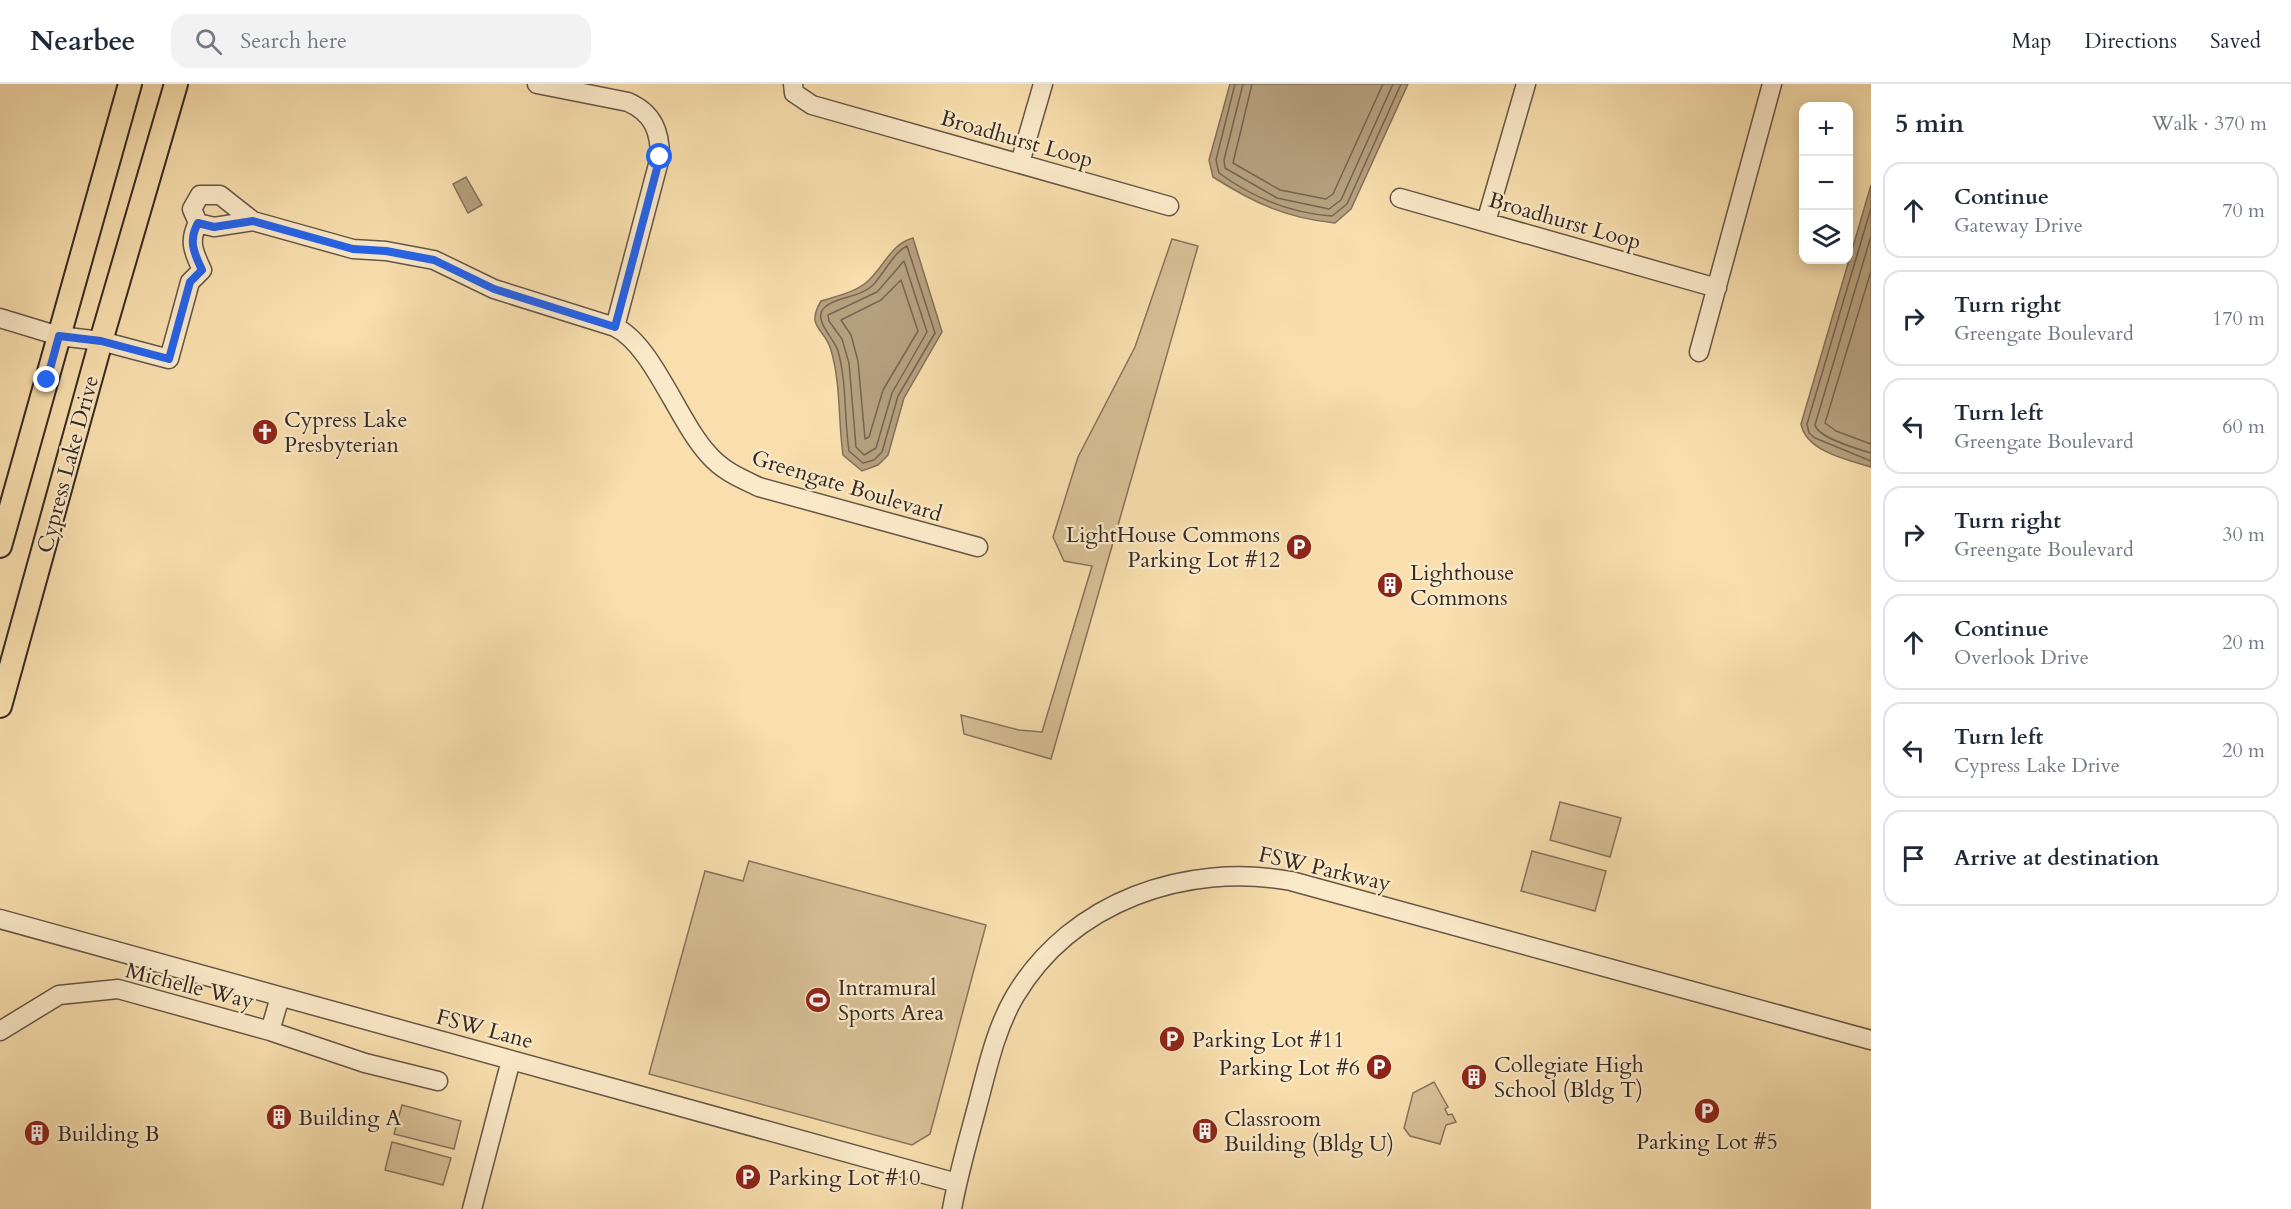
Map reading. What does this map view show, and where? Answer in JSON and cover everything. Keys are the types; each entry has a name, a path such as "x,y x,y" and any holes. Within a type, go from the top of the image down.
{"main road":[{"name":"Cypress Lake Drive","path":"1,536 130,84"},
{"name":"Cypress Lake Drive","path":"0,706 101,341 176,84"}],"street":[{"path":"537,84 628,102 641,108 657,129 660,157 615,327"},
{"name":"Broadhurst Loop","path":"793,84 794,93 812,105 1169,206"},
{"path":"1020,163 1043,84"},
{"path":"1486,222 1526,84"},
{"path":"1699,352 1772,84"},
{"name":"Greengate Boulevard","path":"198,223 192,209 200,195 209,193 230,200 253,221"},
{"name":"Broadhurst Loop","path":"1400,198 1717,288"},
{"name":"Greengate Boulevard","path":"198,223 214,227 253,221 353,249 386,251 434,260 494,289 615,327 628,333 642,350 692,434 709,456 729,474 759,487 978,548"},
{"name":"Greengate Boulevard","path":"101,341 169,359 190,282 202,270 193,251 192,233 198,223"},
{"path":"0,318 59,336 101,341"},
{"name":"FSW Parkway","path":"952,1209 992,1051 1016,995 1036,969 1079,928 1117,904 1160,886 1202,876 1243,874 1291,880 1871,1040"},
{"name":"FSW Lane","path":"0,919 957,1183"},
{"name":"Michelle Way","path":"0,1030 58,995 118,989 270,1031 365,1063 438,1081"},
{"name":"Michelle Way","path":"270,1031 280,997"},
{"path":"472,1209 511,1060"}],"shaded area":[{"path":"1172,239 1198,246 1051,759 964,734 961,715 1019,730 1042,732 1092,566 1064,561 1053,537 1078,457 1135,347"},
{"path":"1560,802 1621,818 1610,857 1550,840"},
{"path":"1532,851 1606,871 1595,911 1521,891"},
{"name":"Intramural Sports Area","path":"749,861 986,925 930,1134 912,1145 649,1074 705,871 743,881"},
{"path":"1434,1082 1448,1107 1445,1109 1448,1115 1452,1114 1456,1122 1446,1125 1440,1144 1410,1136 1404,1128 1413,1093"},
{"path":"402,1105 461,1121 454,1149 394,1134"},
{"path":"392,1142 451,1158 443,1185 385,1170"}],"water":[{"path":"1230,84 1408,84 1351,209 1335,223 1317,221 1271,208 1213,177 1209,160"},
{"path":"466,177 482,205 468,213 453,184"},
{"path":"1871,185 1871,467 1819,448 1804,433 1801,424 1848,264 1853,264 1853,246"},
{"path":"913,238 942,332 904,398 888,455 878,465 862,471 843,455 834,363 831,350 815,317 821,301 859,288 875,274 899,245"}],"place":[{"name":"Cypress Lake Presbyterian","path":"265,432"},
{"name":"LightHouse Commons Parking Lot #12","path":"1299,547"},
{"name":"Lighthouse Commons","path":"1390,585"},
{"name":"Intramural Sports Area","path":"818,1000"},
{"name":"Parking Lot #11","path":"1172,1039"},
{"name":"Parking Lot #6","path":"1379,1067"},
{"name":"Collegiate High School (Bldg T)","path":"1474,1077"},
{"name":"Parking Lot #5","path":"1707,1111"},
{"name":"Building A","path":"279,1117"},
{"name":"Classroom Building (Bldg U)","path":"1205,1131"},
{"name":"Building B","path":"37,1133"},
{"name":"Parking Lot #10","path":"748,1177"}],"route":[{"path":"47,380 59,336 101,341 169,359 190,282 202,270 193,251 192,233 198,223 214,227 253,221 353,249 386,251 434,260 494,289 615,327 660,157"}]}
